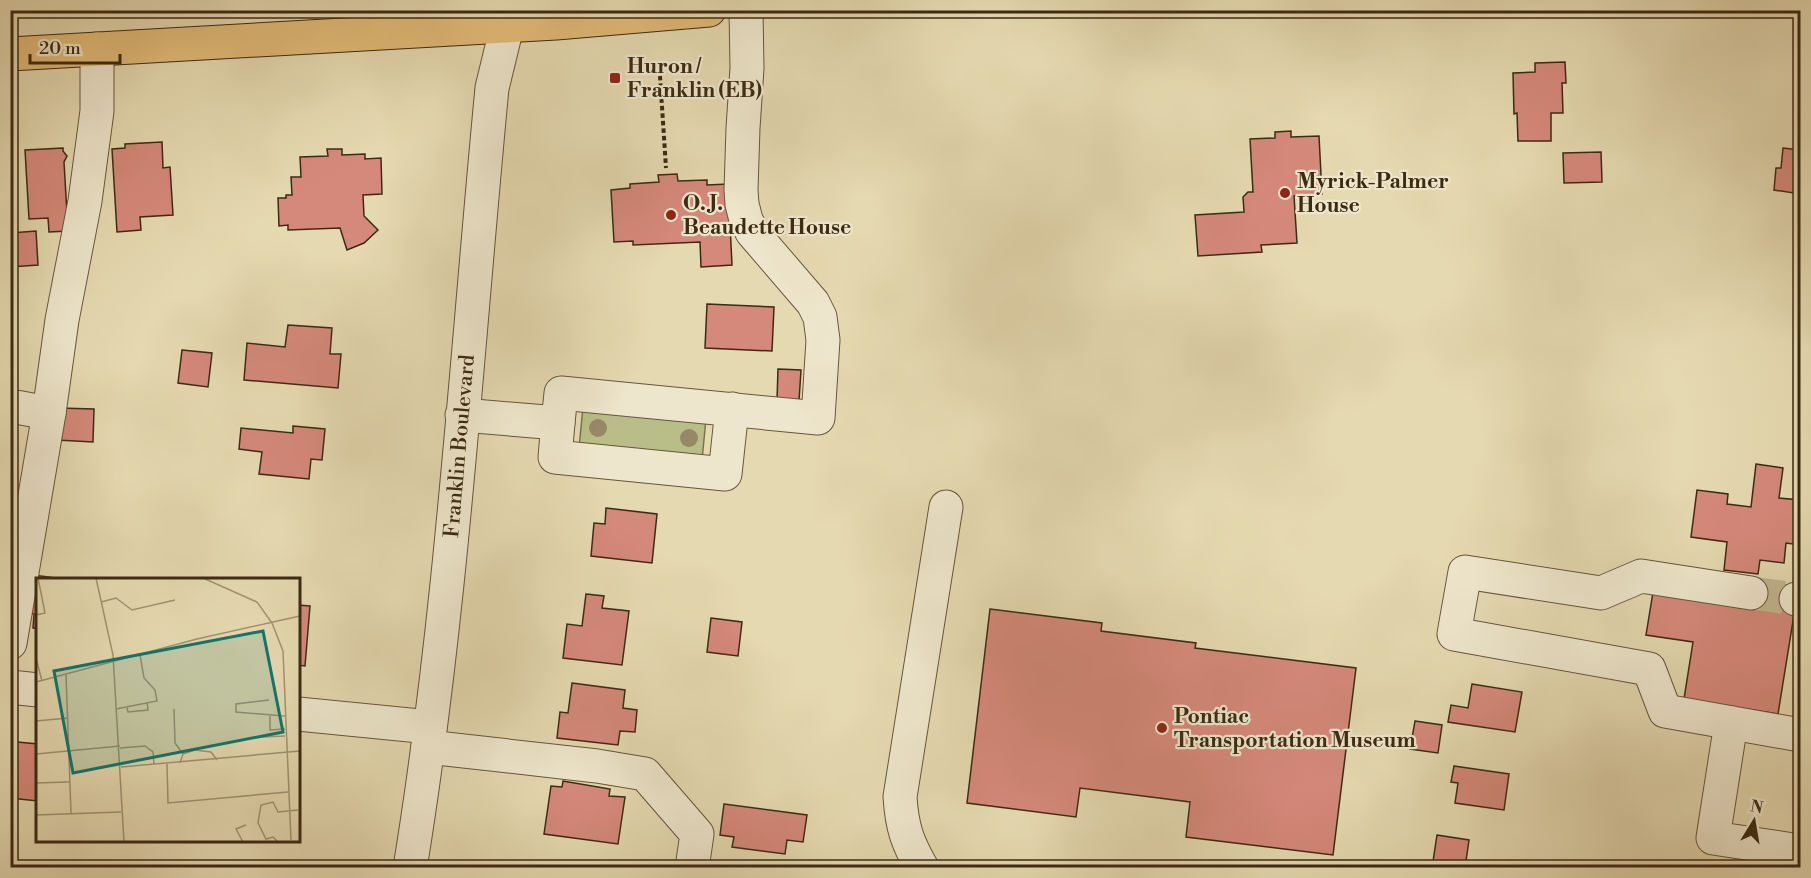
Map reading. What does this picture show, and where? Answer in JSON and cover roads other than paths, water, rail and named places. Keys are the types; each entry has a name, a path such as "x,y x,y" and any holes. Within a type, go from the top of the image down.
{"highway":[{"path":"10,54 509,18 709,10"}],"street":[{"path":"732,409 725,474 555,457 561,393 732,409 818,418 823,340 820,317 813,303 752,232 742,204 747,68 746,10"},
{"name":"Franklin Boulevard","path":"410,867 429,737 447,582 492,88 509,18"},
{"path":"10,643 49,413 62,320 85,201 96,122 97,49"},
{"path":"10,406 49,413"},
{"path":"462,415 558,423"},
{"path":"922,867 906,837 900,797 946,507"},
{"path":"1751,592 1641,576 1601,593 1465,572 1454,634 1649,669 1665,711 1800,735"},
{"path":"10,687 36,690"},
{"path":"300,714 645,774 697,834 692,867"},
{"path":"1731,723 1713,838 1800,850"}],"tunnel":[{"path":"1751,593 1796,599"}],"place":[{"name":"Huron / Franklin (EB)","path":"615,78"},
{"name":"Myrick-Palmer House","path":"1285,193"},
{"name":"O. J. Beaudette House","path":"671,215"},
{"name":"Pontiac Transportation Museum","path":"1162,728"}]}
